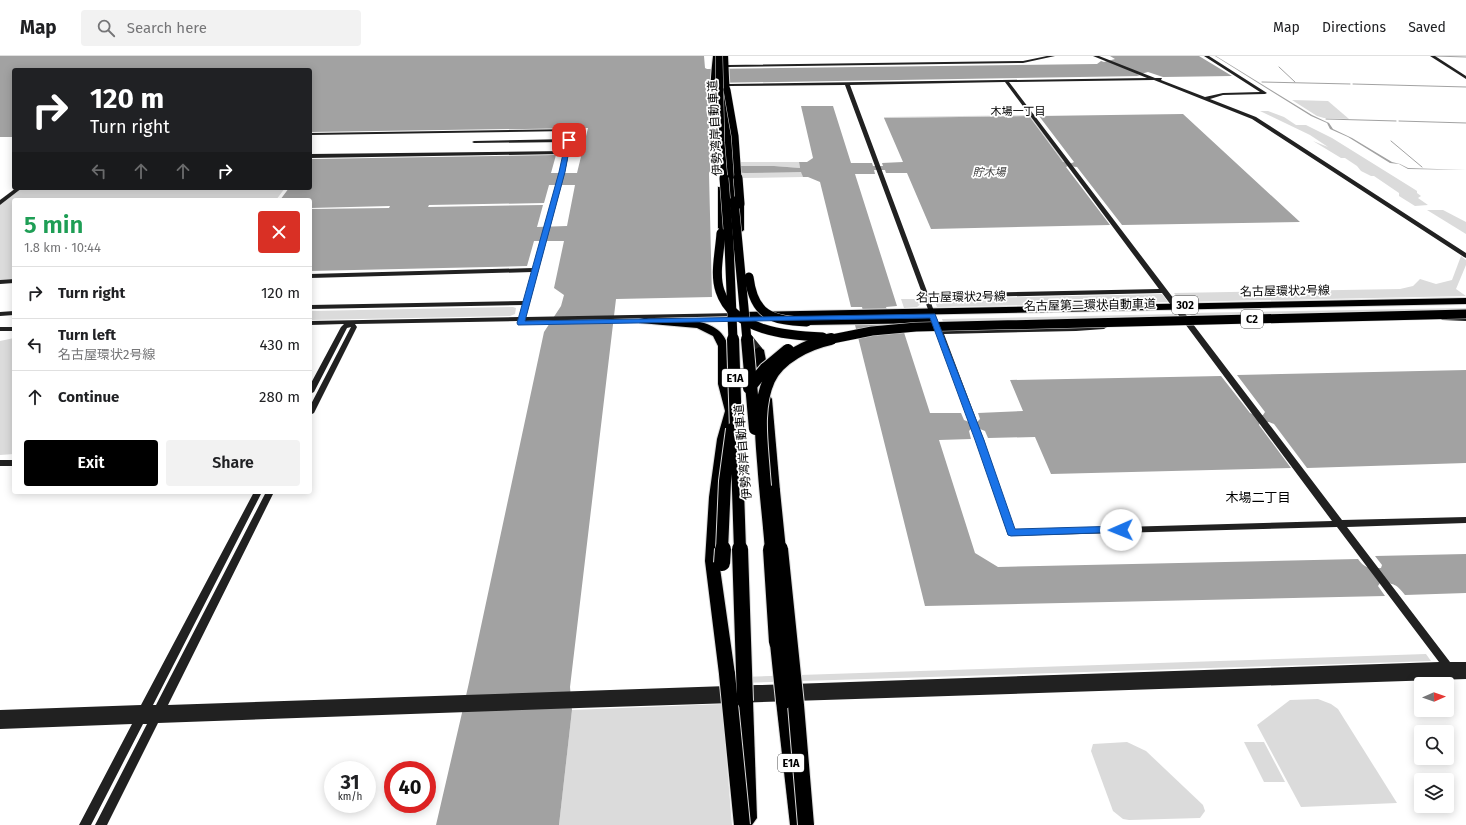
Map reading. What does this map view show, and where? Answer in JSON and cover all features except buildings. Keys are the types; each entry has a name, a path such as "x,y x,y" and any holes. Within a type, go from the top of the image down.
{"highway":[{"path":"718,56 714,85 716,136 724,163 719,289 729,307 741,318 752,324 783,334 821,337 1038,323"},
{"name":"伊勢湾岸自動車道","path":"718,56 720,126 724,163 736,405 748,825"},
{"name":"伊勢湾岸自動車道","path":"725,56 734,125 737,203 761,493 799,825"},
{"path":"737,203 740,230"},
{"path":"737,203 752,297 757,305 766,313 783,319 807,322 933,320"},
{"name":"名古屋第二環状自動車道","path":"933,320 1465,304"},
{"name":"名古屋環状2号線","path":"741,318 904,313 933,320 1178,308 1465,304"},
{"name":"名古屋第二環状自動車道","path":"1038,323 1466,314"},
{"path":"741,318 740,379 729,419 715,497 712,555 716,597 727,674 742,825"},
{"path":"727,674 722,563 725,482 733,425 748,390 758,375 772,362 790,349 811,339 860,326 933,320"},
{"path":"644,321 697,325 709,328 716,332 721,338 723,346 724,386 730,402 729,419"},
{"path":"777,642 762,445 762,400 766,387 776,371 786,360 804,348 823,340 848,333 922,326 1038,323"},
{"path":"759,350 766,398 796,705 806,825"}],"street":[{"path":"728,66 1023,62 1053,56"},
{"path":"1095,56 1251,114 1268,123 1466,252"},
{"path":"1206,56 1265,93 1223,94 1207,98"},
{"path":"1432,56 1466,78"},
{"path":"728,87 847,83 1155,78"},
{"path":"1006,81 1340,524 1368,558 1448,667"},
{"path":"847,83 878,163 926,296 933,320 980,440 1011,533 1466,520"},
{"path":"1207,98 1263,123 1466,256"},
{"path":"312,134 572,130 521,321"},
{"path":"474,142 569,140"},
{"path":"312,156 566,152"},
{"path":"0,203 16,190"},
{"path":"312,276 535,270"},
{"path":"0,282 12,281"},
{"path":"926,296 1165,291"},
{"path":"312,307 526,303"},
{"path":"0,314 12,313"},
{"path":"617,319 644,321 741,318"},
{"path":"312,323 352,325 541,320 741,318"},
{"path":"741,318 747,333 759,350"},
{"path":"933,320 1190,324 1466,318"},
{"path":"312,328 344,327 352,325"},
{"path":"312,409 352,325"},
{"path":"312,388 344,327"},
{"path":"0,329 12,329"},
{"path":"0,334 12,334"},
{"path":"0,459 12,459"},
{"path":"0,463 12,463"},
{"path":"85,825 257,494"},
{"path":"101,825 269,494"},
{"path":"0,724 158,714 1466,666"},
{"path":"580,699 1466,674"},
{"path":"0,715 142,715"}],"shaded area":[{"path":"1292,100 1328,101 1349,119 1324,118 1317,116"},
{"path":"1260,111 1268,111 1284,117 1296,125 1306,125 1332,138 1417,191 1417,193 1421,196 1418,198 1428,205 1415,206 1399,196 1399,193 1374,176 1361,171 1357,166 1345,158 1341,158 1313,141 1328,147 1310,135"},
{"path":"1031,115 1066,163 1063,162 1029,116 884,118 884,117"},
{"path":"739,162 799,162 800,168 740,166"},
{"path":"740,172 802,172 803,177 741,178"},
{"path":"19,190 284,190 278,198 12,198 12,279 0,280 0,205"},
{"path":"1427,210 1443,210 1466,222 1466,234"},
{"path":"1461,256 1466,260 1466,265 1456,289 1466,296 1181,302 1174,293 1400,289 1413,286 1420,279 1436,284 1452,280"},
{"path":"1162,294 1168,302 937,307 934,299"},
{"path":"901,299 920,299 922,303 917,307 904,308"},
{"path":"516,308 515,314 510,316 312,320 312,311"},
{"path":"1466,308 1466,316 1195,321 1189,313"},
{"path":"1176,314 1182,321 945,328 942,319"},
{"path":"12,338 12,454 0,455 0,341"},
{"path":"1426,654 1431,661 740,683 740,677"},
{"path":"1318,699 1331,704 1338,709 1397,803 1301,807 1257,725 1290,700"},
{"path":"722,704 732,825 559,825 572,710"},
{"path":"1127,742 1146,751 1203,805 1205,811 1200,818 1129,820 1123,819 1113,811 1091,751 1093,744"},
{"path":"1244,742 1264,742 1285,782 1264,782"}],"water":[{"name":"貯木場","path":"0,56 704,56 705,68 707,69 1097,64 1101,61 1104,62 1115,59 1110,56 1199,56 1232,76 1163,77 1148,72 1137,75 1141,76 708,83 710,166 774,166 800,168 799,162 807,162 813,158 801,106 833,106 851,163 872,163 873,166 883,166 882,163 903,162 884,118 1029,116 1063,162 1072,163 1074,162 1039,116 1183,114 1300,222 1122,225 1077,167 1068,166 1066,167 1110,225 931,229 907,173 886,173 885,170 874,170 875,174 855,174 897,306 886,307 891,320 900,320 930,413 961,413 964,420 969,422 977,422 980,419 978,413 1023,411 1010,380 1221,376 1250,413 1255,415 1263,415 1265,412 1237,375 1466,370 1466,463 1307,468 1274,424 1269,422 1260,422 1259,425 1291,468 1051,474 1035,437 988,438 985,431 980,429 971,429 969,431 971,439 939,440 975,553 998,567 1358,559 1365,566 1371,568 1381,568 1382,565 1375,556 1466,554 1466,593 1405,595 1394,585 1389,583 1380,583 1378,586 1385,596 925,606 854,321 865,320 862,307 851,307 820,182 808,177 803,177 801,172 745,173 711,170 709,173 712,297 616,299 570,687 572,710 559,825 436,825 468,687 544,332 561,306 564,295 554,288 564,241 534,241 527,266 312,271 312,209 389,208 390,206 312,208 312,198 282,198 288,190 312,190 312,159 556,155 551,173 577,173 588,128 312,132 312,68 12,68 12,137 0,137","holes":["549,185 575,185 567,226 537,227 543,205 428,207 429,205 544,203"]},
{"path":"1215,56 1312,115 1329,123 1333,129 1352,138 1392,162 1400,164 1408,168 1466,170 1408,169 1399,164 1390,163 1348,137 1330,129 1327,123 1311,116"}],"waterway":[{"path":"1434,56 1466,57"},
{"path":"1279,67 1295,82"},
{"path":"1262,82 1350,84"},
{"path":"1353,84 1466,87"},
{"path":"1326,119 1396,121"},
{"path":"1399,121 1466,123"},
{"path":"1391,141 1422,167"}],"district":[{"name":"木場一丁目","path":"1018,111"},
{"name":"木場二丁目","path":"1258,497"}],"route":[{"path":"569,140 562,172 546,226 521,323 933,315 980,440 1011,533 1121,530"}]}
